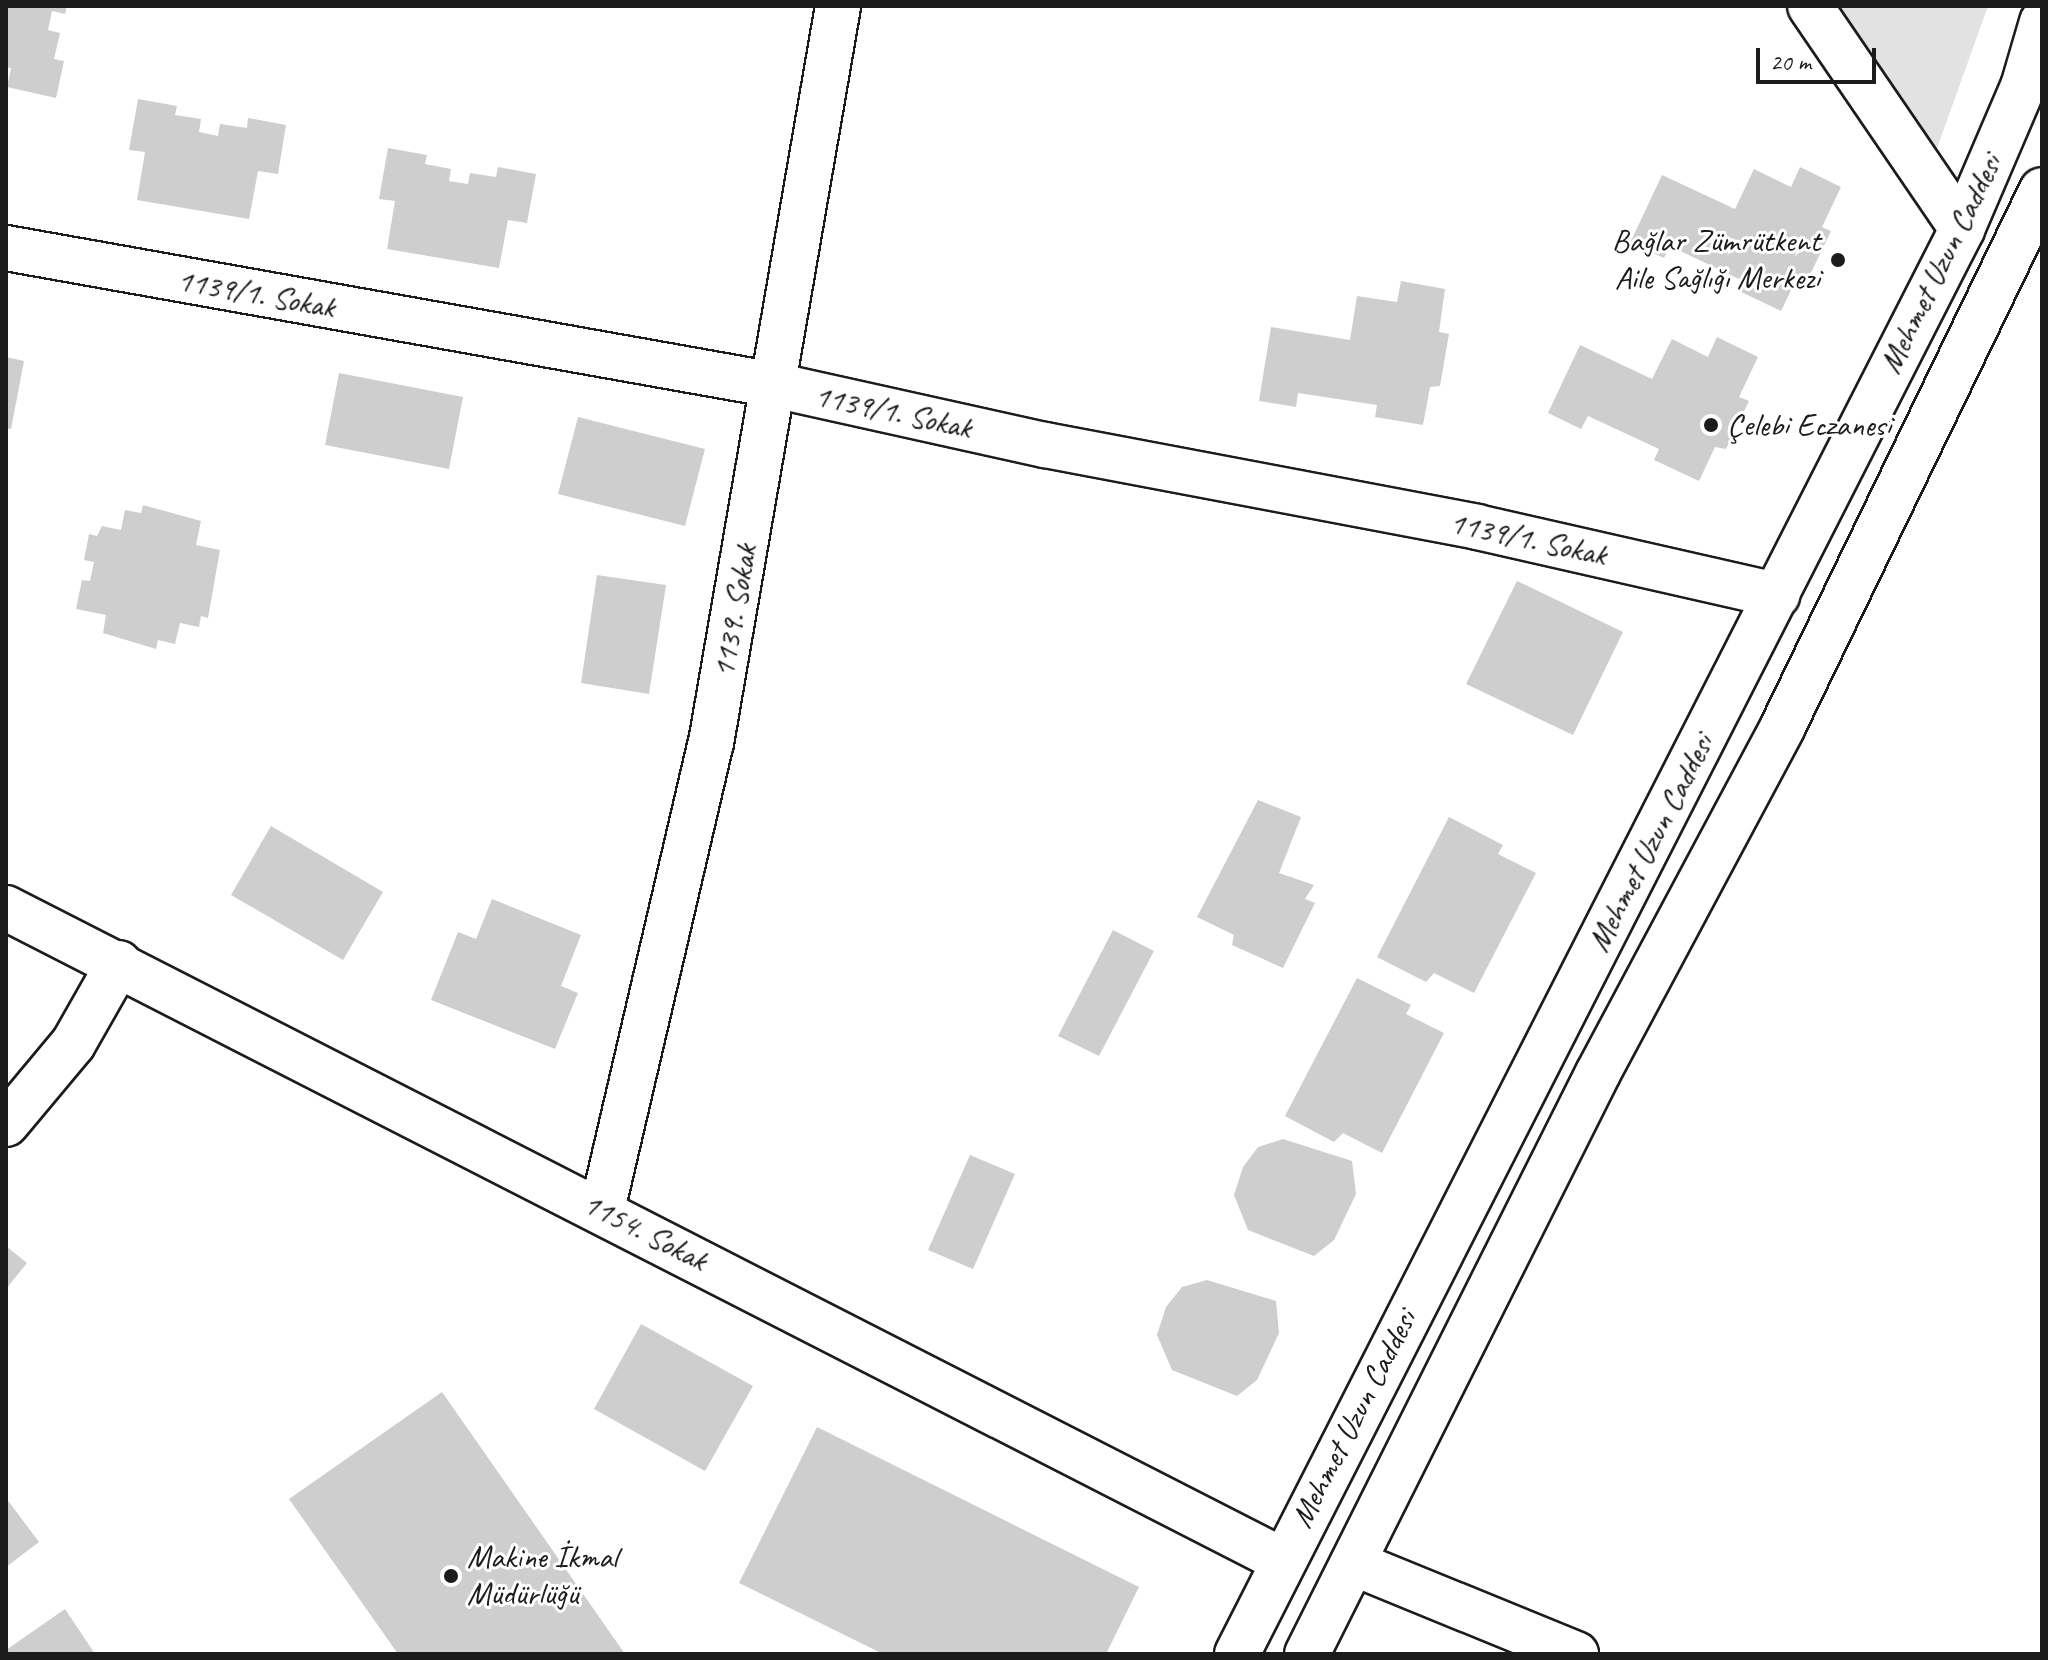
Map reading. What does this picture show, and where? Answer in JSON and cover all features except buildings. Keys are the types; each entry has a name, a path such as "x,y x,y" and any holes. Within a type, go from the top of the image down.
{"street":[{"name":"1139. Sokak","path":"602,1210 711,743 838,6"},
{"path":"1810,6 1962,229"},
{"name":"Mehmet Uzun Caddesi","path":"1237,1654 1282,1560 1962,229 2023,87 2042,22"},
{"path":"1307,1654 1598,1073 1783,726 2042,190"},
{"name":"1139/1. Sokak","path":"6,248 774,385 1045,445 1477,527 1777,595"},
{"name":"1154. Sokak","path":"6,908 119,963 1282,1560"},
{"path":"6,1124 73,1044 119,963"},
{"path":"1353,1563 1576,1654"}],"shaded area":[{"path":"1832,6 1988,6 1936,151"}],"place":[{"name":"Bağlar Zümrütkent Aile Sağlığı Merkezi","path":"1838,260"},
{"name":"Çelebi Eczanesi","path":"1711,425"},
{"name":"Makine İkmal Müdürlüğü","path":"451,1576"}]}
